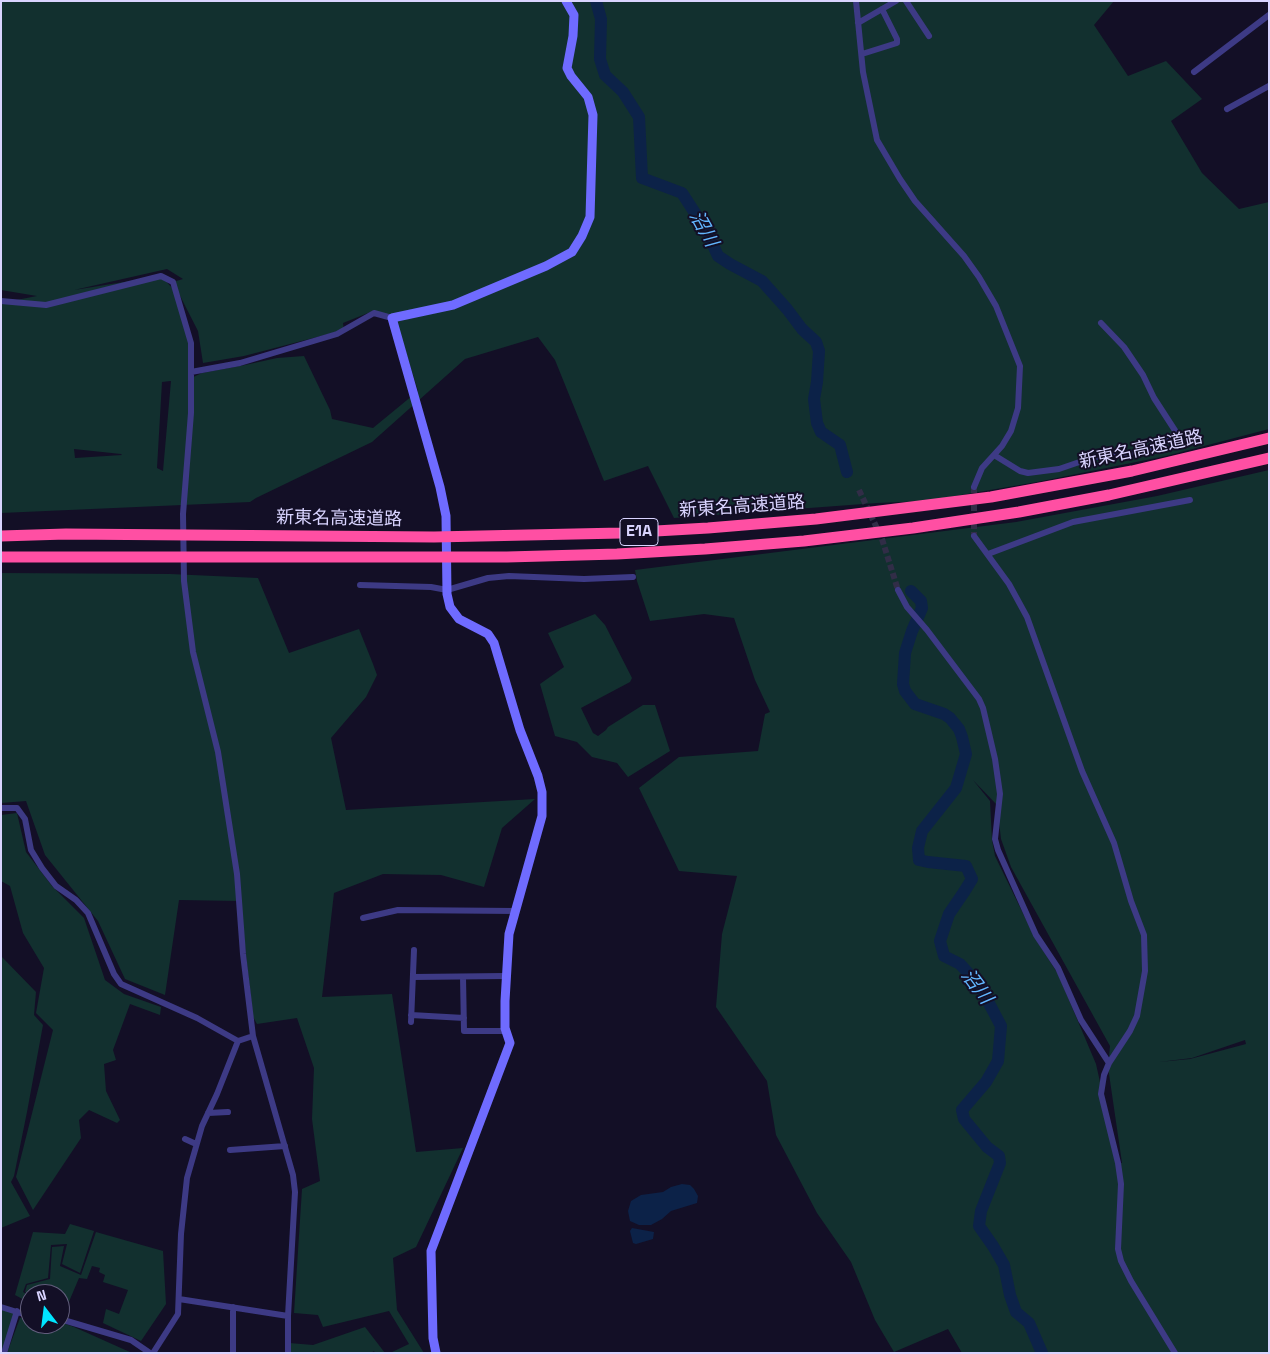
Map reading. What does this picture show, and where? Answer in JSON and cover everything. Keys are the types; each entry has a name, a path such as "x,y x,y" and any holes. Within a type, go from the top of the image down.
{"highway":[{"name":"新東名高速道路","path":"1,536 66,534 434,537 602,534 708,528 816,519 991,497 1132,471 1269,438"},
{"name":"新東名高速道路","path":"1,557 489,557 617,554 715,548 850,535 1019,512 1109,495 1269,458"}],"street":[{"path":"191,372 240,363 337,334 374,313 392,318 453,305 546,266 572,252 582,236 590,217 593,115 588,97 567,68 573,36 574,16 566,1"},
{"path":"856,1 864,72 877,140 915,200 964,256 979,277 996,306 1020,366 1018,408 1014,424 994,455 982,468 974,487"},
{"path":"858,23 896,1"},
{"path":"906,1 929,36"},
{"path":"862,54 897,43 897,39 882,9"},
{"path":"1194,72 1269,15"},
{"path":"1227,109 1269,86"},
{"path":"1,301 46,305 161,276 173,282 191,343 191,413 183,514 184,581 193,652 218,752 237,874 243,954 253,1036 293,1175 295,1192 288,1316 288,1353"},
{"path":"392,318 440,487 446,516 447,587 450,607 460,619 488,634 494,642 520,730 538,776 542,792 542,816 509,934 506,976 506,1031 510,1043 508,1052 431,1251 433,1338 436,1353"},
{"path":"994,455 1020,471 1028,473 1059,469 1094,457 1141,452 1168,441 1176,432 1154,398 1143,374 1124,347 1101,323"},
{"path":"988,554 1073,522 1190,500"},
{"path":"974,536 1009,584 1027,617 1082,771 1114,843 1131,901 1144,935 1145,971 1137,1016 1130,1031 1109,1063 1104,1075 1101,1094 1118,1163 1121,1184 1118,1249 1121,1261 1174,1353"},
{"path":"360,585 447,587 488,578 509,576 584,579 634,577"},
{"path":"898,590 907,607 927,630 979,699 983,708 995,759 1000,794 995,839 998,850 1036,935 1058,968 1081,1020 1109,1063"},
{"path":"1,808 17,808 25,819 31,850 56,886 76,900 88,913 114,974 121,984 197,1018 238,1041 253,1036"},
{"path":"363,918 398,910 516,912"},
{"path":"414,950 411,1019 464,1018"},
{"path":"413,977 506,976"},
{"path":"464,977 464,1031 506,1031"},
{"path":"70,1322 131,1340 152,1353 178,1314 181,1234 187,1178 202,1126 238,1041"},
{"path":"208,1113 228,1112"},
{"path":"185,1139 196,1144"},
{"path":"230,1150 285,1146"},
{"path":"179,1299 288,1316"},
{"path":"1,1307 20,1312"},
{"path":"233,1307 234,1353"},
{"path":"4,1353 17,1311"}],"green space":[{"path":"1,1 1114,1 1094,25 1128,76 1166,61 1202,99 1171,121 1202,173 1239,209 1269,202 1269,429 1166,456 1037,482 926,501 674,518 648,466 604,481 555,360 538,337 465,359 372,442 250,502 1,513 1,303 37,296 1,290","holes":["167,269 183,279 173,282 198,331 203,363 244,356 344,330 343,323 373,311 388,317 451,302 396,320 418,391 373,428 332,419 330,410 304,356 277,358 202,373 189,379 191,343 176,292 161,276 74,290","171,381 163,471 157,468 162,382","74,449 122,455 75,458"]},
{"path":"1269,470 1269,1353 962,1353 948,1329 894,1352 875,1320 851,1262 817,1213 776,1135 767,1081 716,1007 722,934 737,876 679,871 639,788 679,757 758,751 765,714 770,712 755,680 734,618 704,614 650,621 635,570 1016,522 1157,496","holes":["973,780 997,805 1001,839 1011,867 1110,1046 1108,1067 1122,1163 1118,1163 1096,1064 1058,974 1035,938 995,856 992,840 990,801","1245,1040 1246,1044 1190,1059 1159,1062 1192,1058"]},
{"path":"1,573 170,574 258,578 289,653 359,629 373,664 377,675 366,697 331,738 346,810 535,799 502,828 484,887 441,875 383,874 334,893 322,997 392,994 416,1152 463,1148 416,1247 393,1258 397,1310 424,1353 390,1353 409,1344 389,1311 323,1327 318,1315 294,1313 302,1189 320,1181 312,1119 314,1068 297,1018 257,1024 253,1017 240,901 179,900 165,995 125,979 98,921 45,855 26,801 1,803"},
{"path":"595,614 605,625 632,678 630,682 581,708 593,733 598,736 608,727 643,705 655,705 670,751 628,777 617,763 592,757 577,742 555,736 540,684 564,667 548,633"},
{"path":"17,813 26,852 52,886 84,918 105,980 124,994 161,1007 160,1015 130,1004 113,1050 116,1060 104,1064 106,1091 120,1120 117,1123 89,1110 79,1120 81,1138 33,1210 16,1177 53,1030 36,1013 44,968 23,933 10,886 1,881 1,815"},
{"path":"1,956 36,992 34,1015 43,1025 14,1176 11,1182 30,1216 1,1228"},
{"path":"70,1224 94,1231 80,1273 62,1264 67,1244 51,1245 48,1278 20,1284 20,1298 15,1295 33,1232 65,1234"},
{"path":"96,1232 163,1251 166,1304 141,1341 103,1323 106,1309 119,1314 128,1290 103,1282 105,1275 99,1272 100,1268 92,1266 87,1279 79,1278 70,1299 70,1284 31,1284 50,1279 52,1247 64,1246 60,1266 81,1275"},
{"path":"1,1309 19,1315 1,1353"},
{"path":"20,1318 20,1334 70,1334 70,1326 132,1353 7,1353"},
{"path":"365,1327 385,1353 375,1353 374,1351 371,1353 290,1353 289,1343 313,1345"}],"water":[{"path":"682,1184 690,1185 694,1189 698,1196 697,1203 671,1211 651,1225 639,1225 630,1221 628,1211 631,1201 641,1195 663,1192 671,1187"},
{"path":"632,1228 654,1232 653,1239 636,1244 633,1243 630,1231"}],"waterway":[{"name":"沼川","path":"596,1 601,19 600,59 605,75 623,92 639,117 642,178 682,193 706,230 718,256 762,281 802,329 816,342 819,351 814,399 817,423 821,432 840,445 847,472"},
{"name":"沼川","path":"911,591 921,601 922,608 905,653 903,684 905,691 915,704 950,718 959,729 966,754 956,788 922,831 918,848 919,860 966,866 972,879 949,914 940,941 944,956 960,964 980,986 1001,1026 998,1061 986,1082 962,1110 964,1119 987,1147 999,1156 1000,1163 981,1211 979,1226 1004,1265 1010,1295 1016,1312 1029,1323 1042,1353"}],"tunnel":[{"path":"974,487 974,536"},
{"path":"859,490 882,539 898,590"}]}
